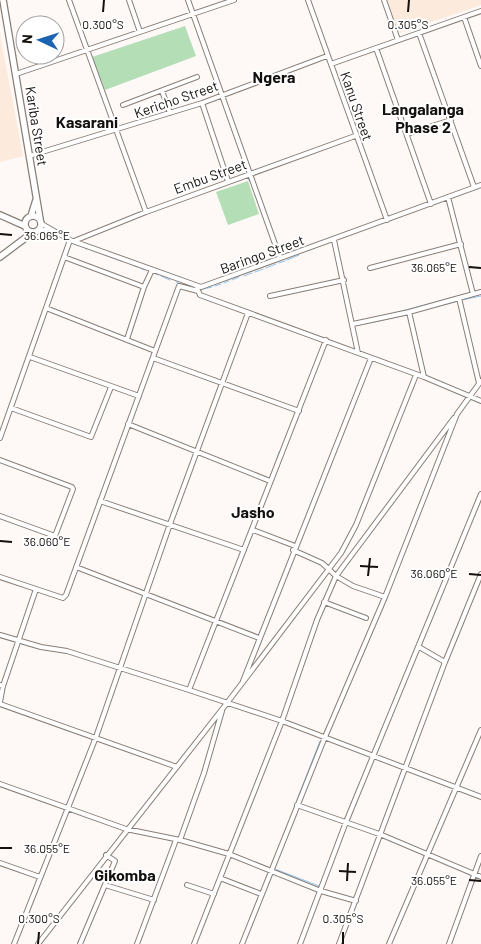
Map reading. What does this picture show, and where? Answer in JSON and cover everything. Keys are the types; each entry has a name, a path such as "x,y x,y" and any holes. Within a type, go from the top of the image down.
{"street":[{"name":"Kariba Street","path":"3,0 40,224"},
{"path":"69,0 146,212"},
{"path":"129,0 140,32"},
{"path":"188,0 280,258"},
{"path":"16,74 234,0"},
{"name":"Kanu Street","path":"308,0 355,136 387,220"},
{"path":"384,0 398,40"},
{"path":"331,64 481,11"},
{"path":"464,16 481,66"},
{"path":"418,33 474,187"},
{"path":"376,48 431,204"},
{"name":"Kericho Street","path":"29,156 116,131 202,103 327,56"},
{"path":"123,105 197,77"},
{"path":"162,91 170,113"},
{"path":"202,103 228,181"},
{"path":"407,134 450,120"},
{"name":"Embu Street","path":"72,240 228,181 355,136"},
{"name":"Baringo Street","path":"197,289 212,285 241,271 334,240 481,185"},
{"path":"448,197 474,294"},
{"path":"0,257 21,241 28,229 29,218 37,198"},
{"path":"0,215 28,229"},
{"path":"9,218 29,218 72,240 197,289 200,295 326,340 481,401"},
{"path":"28,229 40,224"},
{"path":"0,438 30,358 64,257 72,240"},
{"path":"334,240 358,353"},
{"path":"370,268 461,244"},
{"path":"64,257 144,287"},
{"path":"127,339 144,287 152,270"},
{"path":"270,296 344,280"},
{"path":"0,577 65,597 179,286 197,289"},
{"path":"353,324 409,312 481,292"},
{"path":"194,944 282,721 324,602 336,576 480,382 459,298"},
{"path":"46,308 155,351"},
{"path":"409,312 424,377"},
{"path":"14,944 96,737 147,595 170,524 248,313"},
{"path":"189,690 326,340"},
{"path":"30,358 139,396"},
{"path":"153,358 299,411"},
{"path":"241,685 371,358"},
{"path":"38,944 126,829 223,709 330,569 356,525 416,375"},
{"path":"11,408 91,437 111,387"},
{"path":"243,944 324,737 385,598 457,414"},
{"path":"128,424 270,481"},
{"path":"0,460 72,487 73,491 55,536 0,516"},
{"path":"300,944 346,822 481,494"},
{"path":"100,501 244,550"},
{"path":"253,530 294,548 330,569 336,576 385,598"},
{"path":"76,567 259,638"},
{"path":"339,944 382,835 445,662 481,574"},
{"path":"476,588 481,590"},
{"path":"36,589 2,686 0,703 177,767"},
{"path":"324,602 366,618"},
{"path":"0,635 17,641 67,651 121,667 282,721 405,770 481,797"},
{"path":"419,647 445,662"},
{"path":"145,944 138,943 204,773 223,709"},
{"path":"389,944 481,730"},
{"path":"0,784 126,829 178,840 229,854 321,891 356,902"},
{"path":"297,805 382,835 481,877"},
{"path":"80,944 115,860 106,855"},
{"path":"449,944 481,856"},
{"path":"0,863 40,877"},
{"path":"220,878 261,894"},
{"path":"105,885 154,900"},
{"path":"187,885 214,894"}],"shaded area":[{"path":"387,0 481,0 481,5 399,33"},
{"path":"0,34 23,156 0,162"}],"green space":[{"path":"185,26 196,56 105,90 92,57"},
{"path":"248,181 259,214 228,225 216,192"}],"waterway":[{"path":"248,179 251,183"},
{"path":"39,235 56,237"},
{"path":"15,249 35,236"},
{"path":"72,243 77,245"},
{"path":"81,246 87,249"},
{"path":"89,249 97,252"},
{"path":"0,261 12,251"},
{"path":"276,251 277,256"},
{"path":"100,253 121,261"},
{"path":"287,260 299,255"},
{"path":"279,263 285,261"},
{"path":"130,264 137,267"},
{"path":"266,268 276,264"},
{"path":"140,268 144,270"},
{"path":"255,272 263,269"},
{"path":"153,273 158,275"},
{"path":"244,276 252,273"},
{"path":"161,276 170,280"},
{"path":"148,283 151,277"},
{"path":"232,280 239,277"},
{"path":"224,283 229,281"},
{"path":"176,282 189,287"},
{"path":"215,286 221,284"},
{"path":"203,289 212,287"},
{"path":"387,315 470,293"},
{"path":"198,296 212,302"},
{"path":"462,300 481,296"},
{"path":"412,313 455,302"},
{"path":"374,322 406,315"},
{"path":"280,452 288,432"},
{"path":"276,462 279,452"},
{"path":"271,476 275,464"},
{"path":"256,512 261,502"},
{"path":"253,520 255,515"},
{"path":"297,800 320,741"},
{"path":"275,869 319,886"},
{"path":"203,916 208,902"}],"district":[{"name":"Ngera","path":"274,76"},
{"name":"Langalanga Phase 2","path":"423,117"},
{"name":"Kasarani","path":"87,121"},
{"name":"Jasho","path":"253,511"},
{"name":"Gikomba","path":"125,874"}]}
